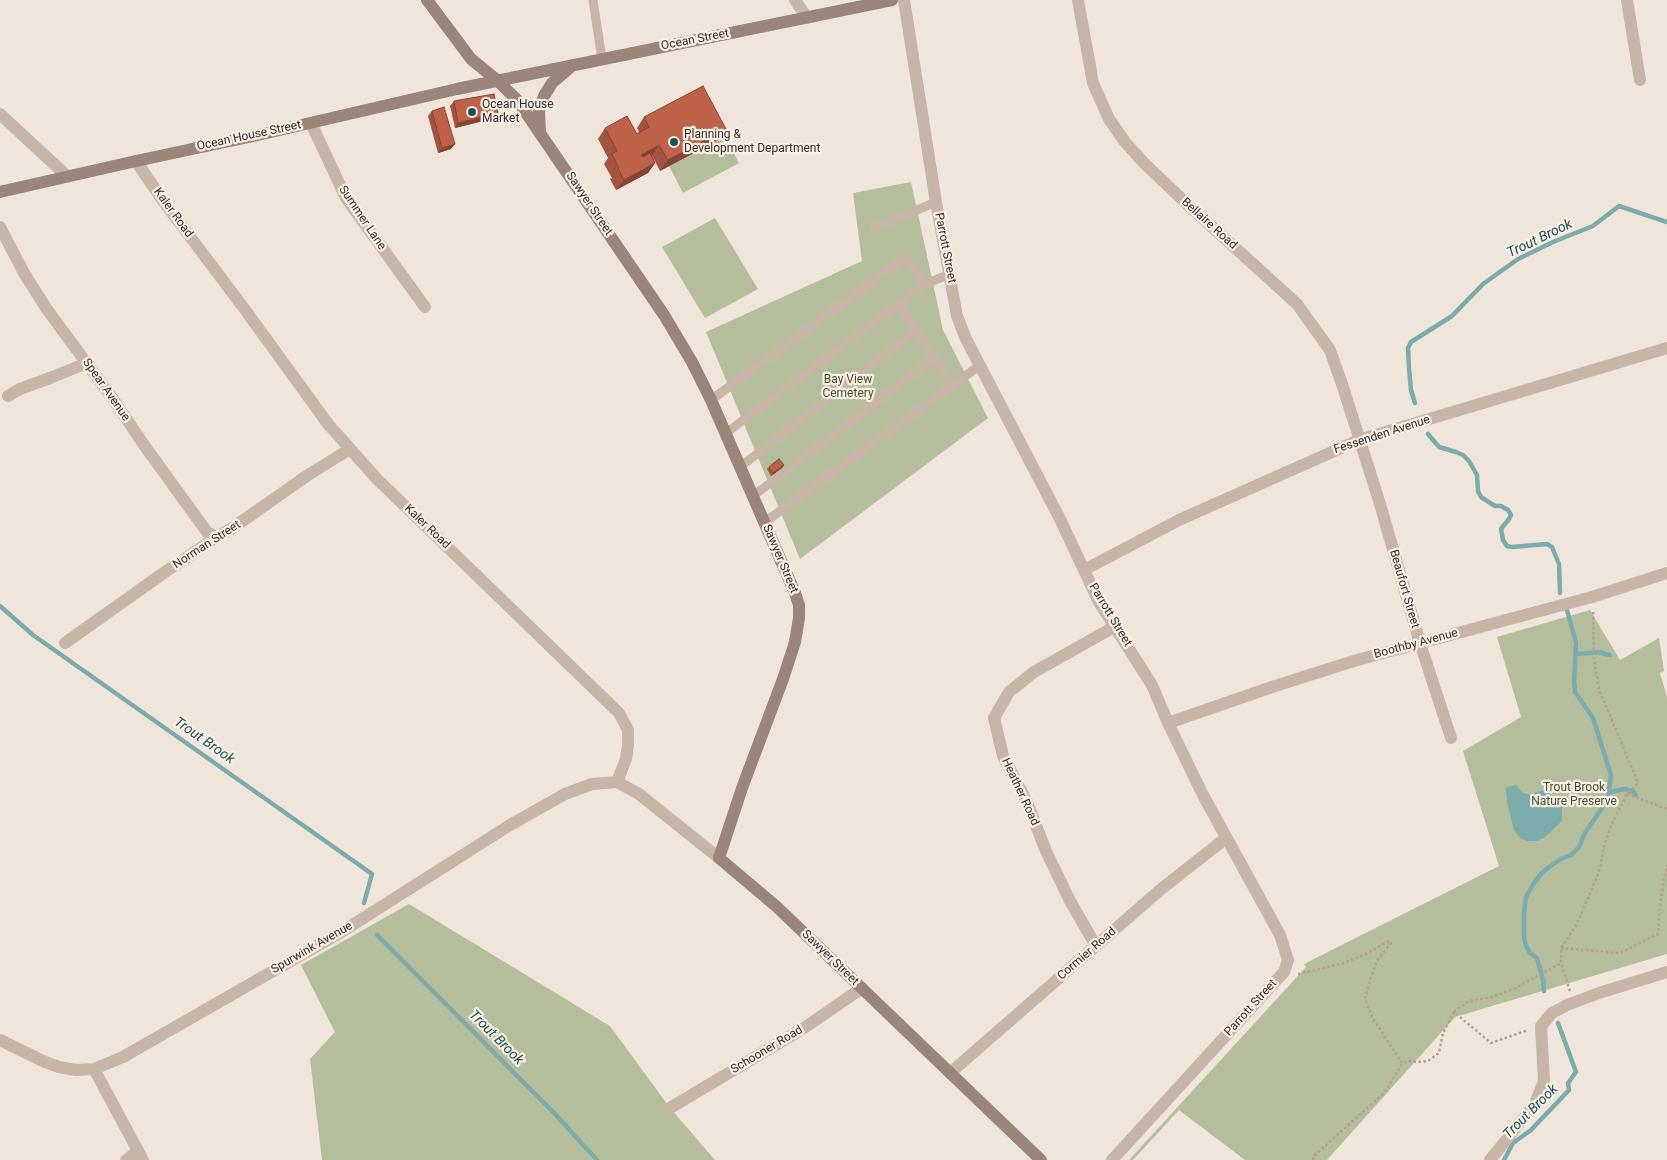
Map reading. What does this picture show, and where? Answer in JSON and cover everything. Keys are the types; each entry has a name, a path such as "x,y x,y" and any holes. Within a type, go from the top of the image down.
{"street":[{"name":"Sawyer Street","path":"427,0 471,59 518,101 664,315 692,362 726,433 795,593 799,605 798,630 783,679 742,788 720,858 777,907 1041,1160"},
{"path":"795,0 807,18"},
{"name":"Ocean Street","path":"498,82 574,64 892,0"},
{"name":"Parrott Street","path":"904,0 936,202 958,316 966,339 1058,517 1099,602 1152,685 1168,723 1226,838 1280,935 1288,960 1284,972 1112,1160"},
{"name":"Bellaire Road","path":"1078,0 1093,83 1109,119 1125,142 1145,164 1297,304 1330,350 1359,440"},
{"path":"1626,0 1640,80"},
{"path":"540,132 539,110 544,96 552,83 574,64"},
{"name":"Ocean House Street","path":"0,192 457,89 498,82"},
{"path":"0,114 68,176"},
{"name":"Summer Lane","path":"310,122 346,198 425,306"},
{"name":"Kaler Road","path":"136,161 164,202 328,424 377,480 619,712 628,730 628,745 626,759 617,782"},
{"name":"Spear Avenue","path":"2,232 24,273 46,308 206,532 217,537"},
{"name":"Fessenden Avenue","path":"1084,570 1179,520 1359,440 1667,348"},
{"path":"8,396 20,389 87,363"},
{"name":"Beaufort Street","path":"1359,440 1450,738"},
{"name":"Norman Street","path":"65,643 217,537 234,528 308,475 350,449"},
{"name":"Boothby Avenue","path":"1168,723 1275,686 1420,643 1592,597 1667,573"},
{"name":"Heather Road","path":"1096,946 1070,901 1046,851 1027,802 1003,756 994,718 1009,692 1034,672 1114,627"},
{"path":"617,782 639,794 720,858"},
{"name":"Spurwink Avenue","path":"0,1040 45,1062 76,1070 94,1069 123,1057 343,931 510,825 565,794 592,784 617,782"},
{"name":"Cormier Road","path":"950,1073 1160,890 1226,838"},
{"path":"1490,1160 1535,1104 1544,1082 1541,1026 1552,1013 1573,1002 1667,972"},
{"name":"Schooner Road","path":"670,1108 804,1028 862,988"},
{"path":"94,1069 141,1156 126,1160"}],"lane":[{"path":"593,0 602,59"},
{"path":"874,228 936,202"},
{"path":"710,400 905,258 925,284"},
{"path":"726,433 925,284 950,274"},
{"path":"899,304 952,385"},
{"path":"740,467 916,330"},
{"path":"753,496 934,358"},
{"path":"765,522 979,366"}],"path":[{"path":"1573,1002 1561,963 1561,948 1577,924 1600,870 1604,846 1610,828 1627,794 1637,784 1636,775 1625,754 1599,690 1594,658 1592,597"},
{"path":"1627,794 1667,809"},
{"path":"1561,948 1620,953 1658,934 1661,897 1667,865"},
{"path":"1284,972 1297,974 1341,964 1366,954 1389,941 1390,943 1377,961 1365,998 1372,1016 1402,1064"},
{"path":"1313,1160 1320,1151 1385,1092 1402,1064 1408,1061 1428,1061 1439,1053 1443,1033 1454,1012 1470,1001 1492,997 1514,989 1561,963"},
{"path":"1454,1012 1492,1042 1541,1026"}],"green space":[{"path":"721,138 724,144 728,142 739,163 683,193 669,166"},
{"name":"Bay View Cemetery","path":"911,182 943,330 988,418 800,559 706,332 862,261 853,193"},
{"path":"715,218 758,289 705,318 662,247"},
{"name":"Trout Brook Nature Preserve","path":"1590,610 1620,660 1659,638 1664,671 1660,673 1667,697 1667,954 1455,1017 1327,1160 1245,1160 1179,1110 1133,1160 1129,1160 1306,967 1304,964 1499,866 1463,751 1521,717 1497,637"},
{"path":"409,904 610,1026 670,1108 715,1160 322,1160 310,1059 335,1032 301,965"}],"water":[{"path":"1516,785 1523,793 1531,795 1542,790 1556,798 1560,798 1562,802 1562,821 1544,838 1528,841 1521,839 1514,830 1507,802 1506,788"}],"building":[{"name":"Planning & Development Department","path":"703,86 726,129 668,160 659,145 641,155 643,157 650,153 655,163 624,180 612,154 617,151 605,128 627,116 637,134 649,127 644,117"},
{"name":"Ocean House Market","path":"494,94 498,113 458,123 454,101"},
{"path":"444,107 455,144 442,148 432,111"},
{"path":"779,459 784,465 773,473 769,467"}],"waterway":[{"name":"Trout Brook","path":"1415,403 1411,390 1409,368 1408,348 1411,342 1452,316 1483,284 1518,259 1593,226 1619,206 1667,222"},
{"name":"Trout Brook","path":"1428,434 1439,447 1463,455 1469,461 1477,475 1478,491 1481,497 1495,506 1501,506 1508,510 1511,515 1501,529 1503,540 1507,546 1547,544 1552,547 1559,564 1560,593"},
{"name":"Trout Brook","path":"0,606 33,635 372,874 364,903"},
{"name":"Trout Brook","path":"1544,991 1537,958 1530,953 1524,938 1526,897 1541,874 1561,859 1571,855 1579,847 1585,833 1604,805 1609,792 1611,775 1593,718 1575,692 1576,643 1567,610"},
{"path":"1577,654 1598,652 1610,655"},
{"path":"1609,792 1625,789 1634,792 1636,795"},
{"name":"Trout Brook","path":"377,935 555,1114 597,1160"},
{"name":"Trout Brook","path":"1504,1160 1513,1143 1531,1130 1569,1090 1568,1083 1576,1072 1558,1023"}],"place":[{"name":"Ocean House Market","path":"472,112"},
{"name":"Planning & Development Department","path":"674,142"}]}
